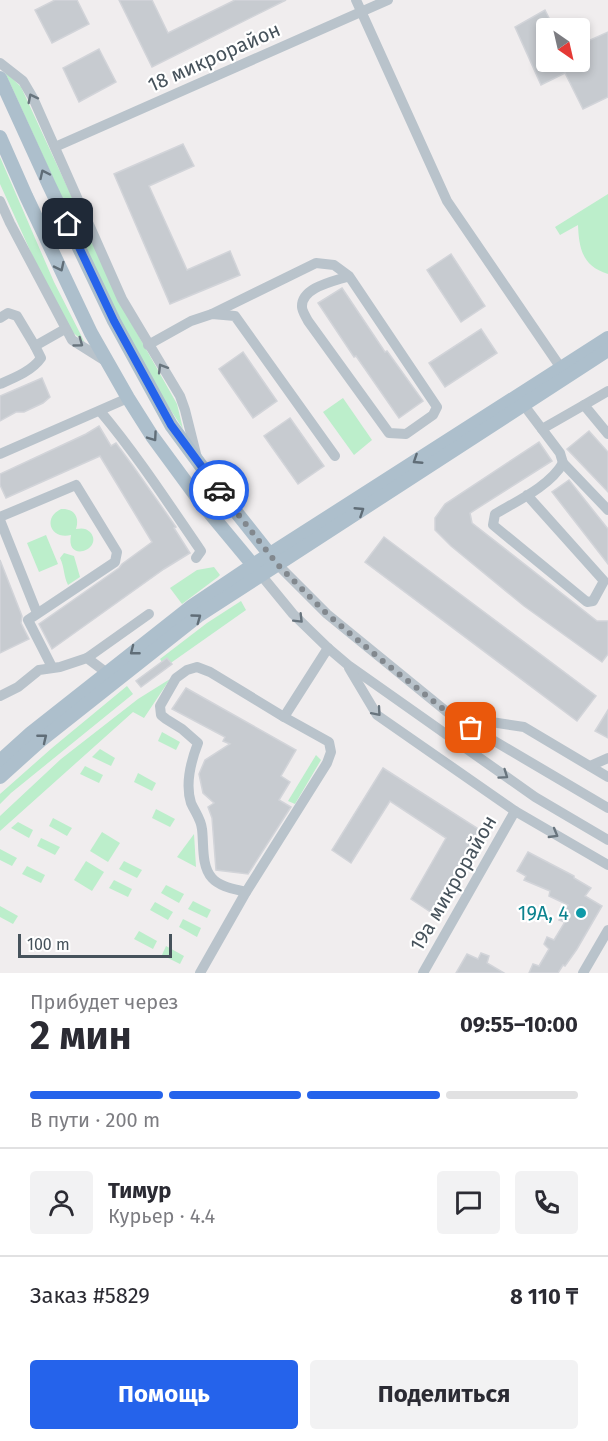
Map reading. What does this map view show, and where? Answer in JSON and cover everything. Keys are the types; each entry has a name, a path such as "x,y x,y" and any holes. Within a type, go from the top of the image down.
{"main road":[{"path":"0,78 114,321 171,425 274,560"},
{"path":"0,137 91,333 128,398 192,491 257,570"},
{"path":"274,560 608,338"},
{"path":"0,761 31,733 192,606 274,560 608,350"},
{"path":"0,777 40,741 257,570"}],"street":[{"path":"356,0 447,201 561,368"},
{"name":"18 микрорайон","path":"55,147 388,0"},
{"path":"0,63 23,81 33,98 122,299 180,396 198,461"},
{"path":"0,201 72,340 109,363"},
{"path":"0,231 10,223"},
{"path":"148,345 191,321 212,314 316,263 334,265 349,276 437,407 433,416 406,434 389,433 308,321 302,308 304,297 314,288 349,276"},
{"path":"0,318 8,313 17,316 41,358 22,373 0,384"},
{"path":"212,314 235,316 335,456"},
{"path":"35,346 65,329"},
{"path":"542,429 608,391"},
{"path":"0,454 128,398"},
{"path":"523,404 560,453 563,463 608,510"},
{"path":"584,405 608,434"},
{"path":"100,411 122,436 201,551 196,558"},
{"path":"527,495 604,581 593,601 587,602 493,525 495,514 558,473 563,463"},
{"path":"37,613 0,519 76,485 117,552 115,562 28,620 52,668"},
{"path":"274,560 327,614 452,716 608,808"},
{"path":"257,570 293,614 346,663 535,797 608,840"},
{"path":"0,696 18,687 39,670 60,667 87,658 149,614"},
{"path":"284,717 328,648"},
{"path":"87,658 107,673"},
{"path":"346,663 377,714 515,811 608,865"},
{"path":"200,973 246,892 327,763 331,752 329,742 210,672 197,667 187,670 176,678 160,706 161,714 198,743 193,755 189,790 190,800 201,823 207,872 214,881 228,888 246,892"},
{"path":"452,716 524,727 608,777"},
{"path":"590,766 608,758"},
{"name":"19а микрорайон","path":"423,973 515,811"},
{"path":"582,973 608,930"}],"green space":[{"path":"4,70 21,87 124,310 177,404 183,429 118,321"},
{"path":"0,157 54,282 85,343 69,329 38,268 0,184"},
{"path":"608,194 608,274 599,271 587,261 579,241 578,225 560,235 555,227"},
{"path":"343,398 372,440 354,455 323,412"},
{"path":"61,509 75,514 76,529 90,532 93,544 89,548 84,551 74,549 71,544 71,535 58,534 51,527 52,518"},
{"path":"46,535 58,564 39,572 27,543"},
{"path":"64,553 74,556 80,577 68,585 60,558"},
{"path":"214,567 220,575 182,604 170,588 197,570"},
{"path":"241,601 246,610 165,667 160,659 207,623"},
{"path":"170,679 144,718 133,712 0,831 0,816 61,759 138,699"},
{"path":"127,686 133,694 0,804 0,794"},
{"path":"162,732 180,742 176,750 158,741"},
{"path":"100,749 115,758 111,766 92,757"},
{"path":"316,755 321,760 295,804 288,801"},
{"path":"85,766 103,775 99,783 80,774"},
{"path":"138,773 156,783 152,791 134,782"},
{"path":"156,809 175,819 170,827 152,818"},
{"path":"53,818 72,828 67,836 49,826"},
{"path":"18,822 33,830 29,838 11,828"},
{"path":"102,832 120,843 108,862 90,851"},
{"path":"194,834 196,867 177,857"},
{"path":"41,838 60,847 55,855 37,846"},
{"path":"0,849 17,858 12,866 0,860"},
{"path":"86,861 104,872 92,891 74,880"},
{"path":"124,861 142,870 137,878 119,869"},
{"path":"27,866 45,875 41,883 22,874"},
{"path":"114,880 132,889 128,897 109,888"},
{"path":"166,885 184,894 179,903 161,893"},
{"path":"193,901 211,910 207,918 188,909"},
{"path":"155,902 173,912 168,920 150,910"},
{"path":"0,906 18,916 13,924 0,917"},
{"path":"183,919 201,928 197,937 179,927"},
{"path":"139,931 157,941 153,949 134,939"},
{"path":"166,946 184,956 180,964 162,955"}],"building":[{"path":"55,0 77,0 89,24 52,43 35,10"},
{"path":"119,0 152,0 168,33 235,0 286,0 152,67"},
{"path":"545,10 549,18 536,18 536,72 590,72 590,40 608,32 608,97 583,109 565,73 541,85 515,27"},
{"path":"99,49 116,82 79,102 63,68"},
{"path":"183,144 194,166 149,186 187,270 230,251 240,275 170,304 114,174"},
{"path":"451,254 485,306 461,322 427,270"},
{"path":"342,288 385,352 387,351 423,401 399,418 318,303"},
{"path":"481,329 497,353 445,387 429,363"},
{"path":"243,352 277,401 253,418 219,369"},
{"path":"42,378 50,397 43,403 24,412 16,412 0,421 0,396"},
{"path":"290,418 324,466 298,484 264,436"},
{"path":"99,426 111,446 116,443 133,466 176,527 174,528 190,553 52,649 39,624 152,542 100,456 6,498 0,485 0,474"},
{"path":"589,431 608,452 608,492 567,449"},
{"path":"539,442 552,461 470,513 472,523 597,621 608,621 608,654 602,662 524,606 435,530 435,518 445,504"},
{"path":"569,480 608,529 608,564 552,492"},
{"path":"384,537 596,696 577,721 365,562"},
{"path":"0,560 22,616 21,623 29,639 0,653"},
{"path":"167,658 172,664 141,687 136,681"},
{"path":"186,688 296,750 281,776 290,782 279,800 291,807 248,874 216,870 212,818 208,807 214,803 203,793 199,774 205,760 230,744 223,741 225,737 172,709"},
{"path":"608,710 608,738 595,731"},
{"path":"383,768 480,830 432,913 411,899 446,838 390,801 351,863 332,850"},
{"name":"19А, 4","path":"528,852 574,876 591,888 585,896 602,906 577,949 558,973 529,973 533,964 539,966 549,949 544,944 547,937 554,940 565,922 559,920 568,905 549,896 550,891 524,880 526,876 517,871"},
{"name":"19А, 4","path":"481,953 489,956 487,963 504,973 456,973 467,954 478,959"}],"way so far":[{"path":"219,490 278,565 327,614 452,716 471,728"}],"place":[{"name":"19А, 4","path":"581,913"}],"route":[{"path":"68,224 114,321 171,425 219,490"}]}
